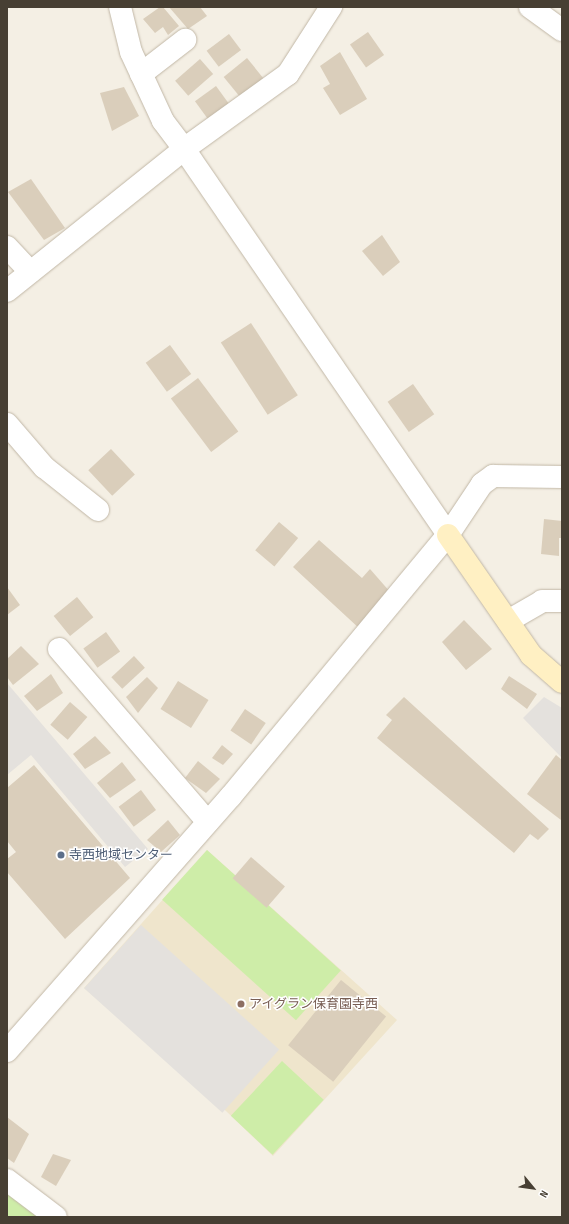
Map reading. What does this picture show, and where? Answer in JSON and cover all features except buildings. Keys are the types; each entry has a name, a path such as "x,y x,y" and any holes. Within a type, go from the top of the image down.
{"street":[{"path":"120,7 131,52 163,121 184,149 531,655 562,682"},
{"path":"7,291 184,149 288,74 331,7"},
{"path":"530,7 562,30"},
{"path":"141,74 185,40"},
{"path":"7,247 30,272"},
{"path":"7,424 44,467 98,510"},
{"path":"7,1051 208,822 448,535 482,484 493,476 562,477"},
{"path":"508,621 542,601 562,601"},
{"path":"59,649 208,822"},
{"path":"7,1180 56,1217"}],"shaded area":[{"path":"7,683 148,849 125,867 31,755 7,775"},
{"path":"544,697 562,708 562,758 523,718"},
{"name":"アイグラン保育園寺西","path":"207,850 397,1020 273,1156 226,1111 84,988"},
{"path":"141,925 279,1049 222,1113 84,988"}],"green space":[{"path":"207,850 341,970 296,1020 162,900"},
{"path":"282,1061 324,1100 273,1155 231,1116"},
{"path":"7,1189 44,1217 7,1217"}],"place":[{"name":"寺西地域センター","path":"61,855"},
{"name":"アイグラン保育園寺西","path":"241,1004"}]}
